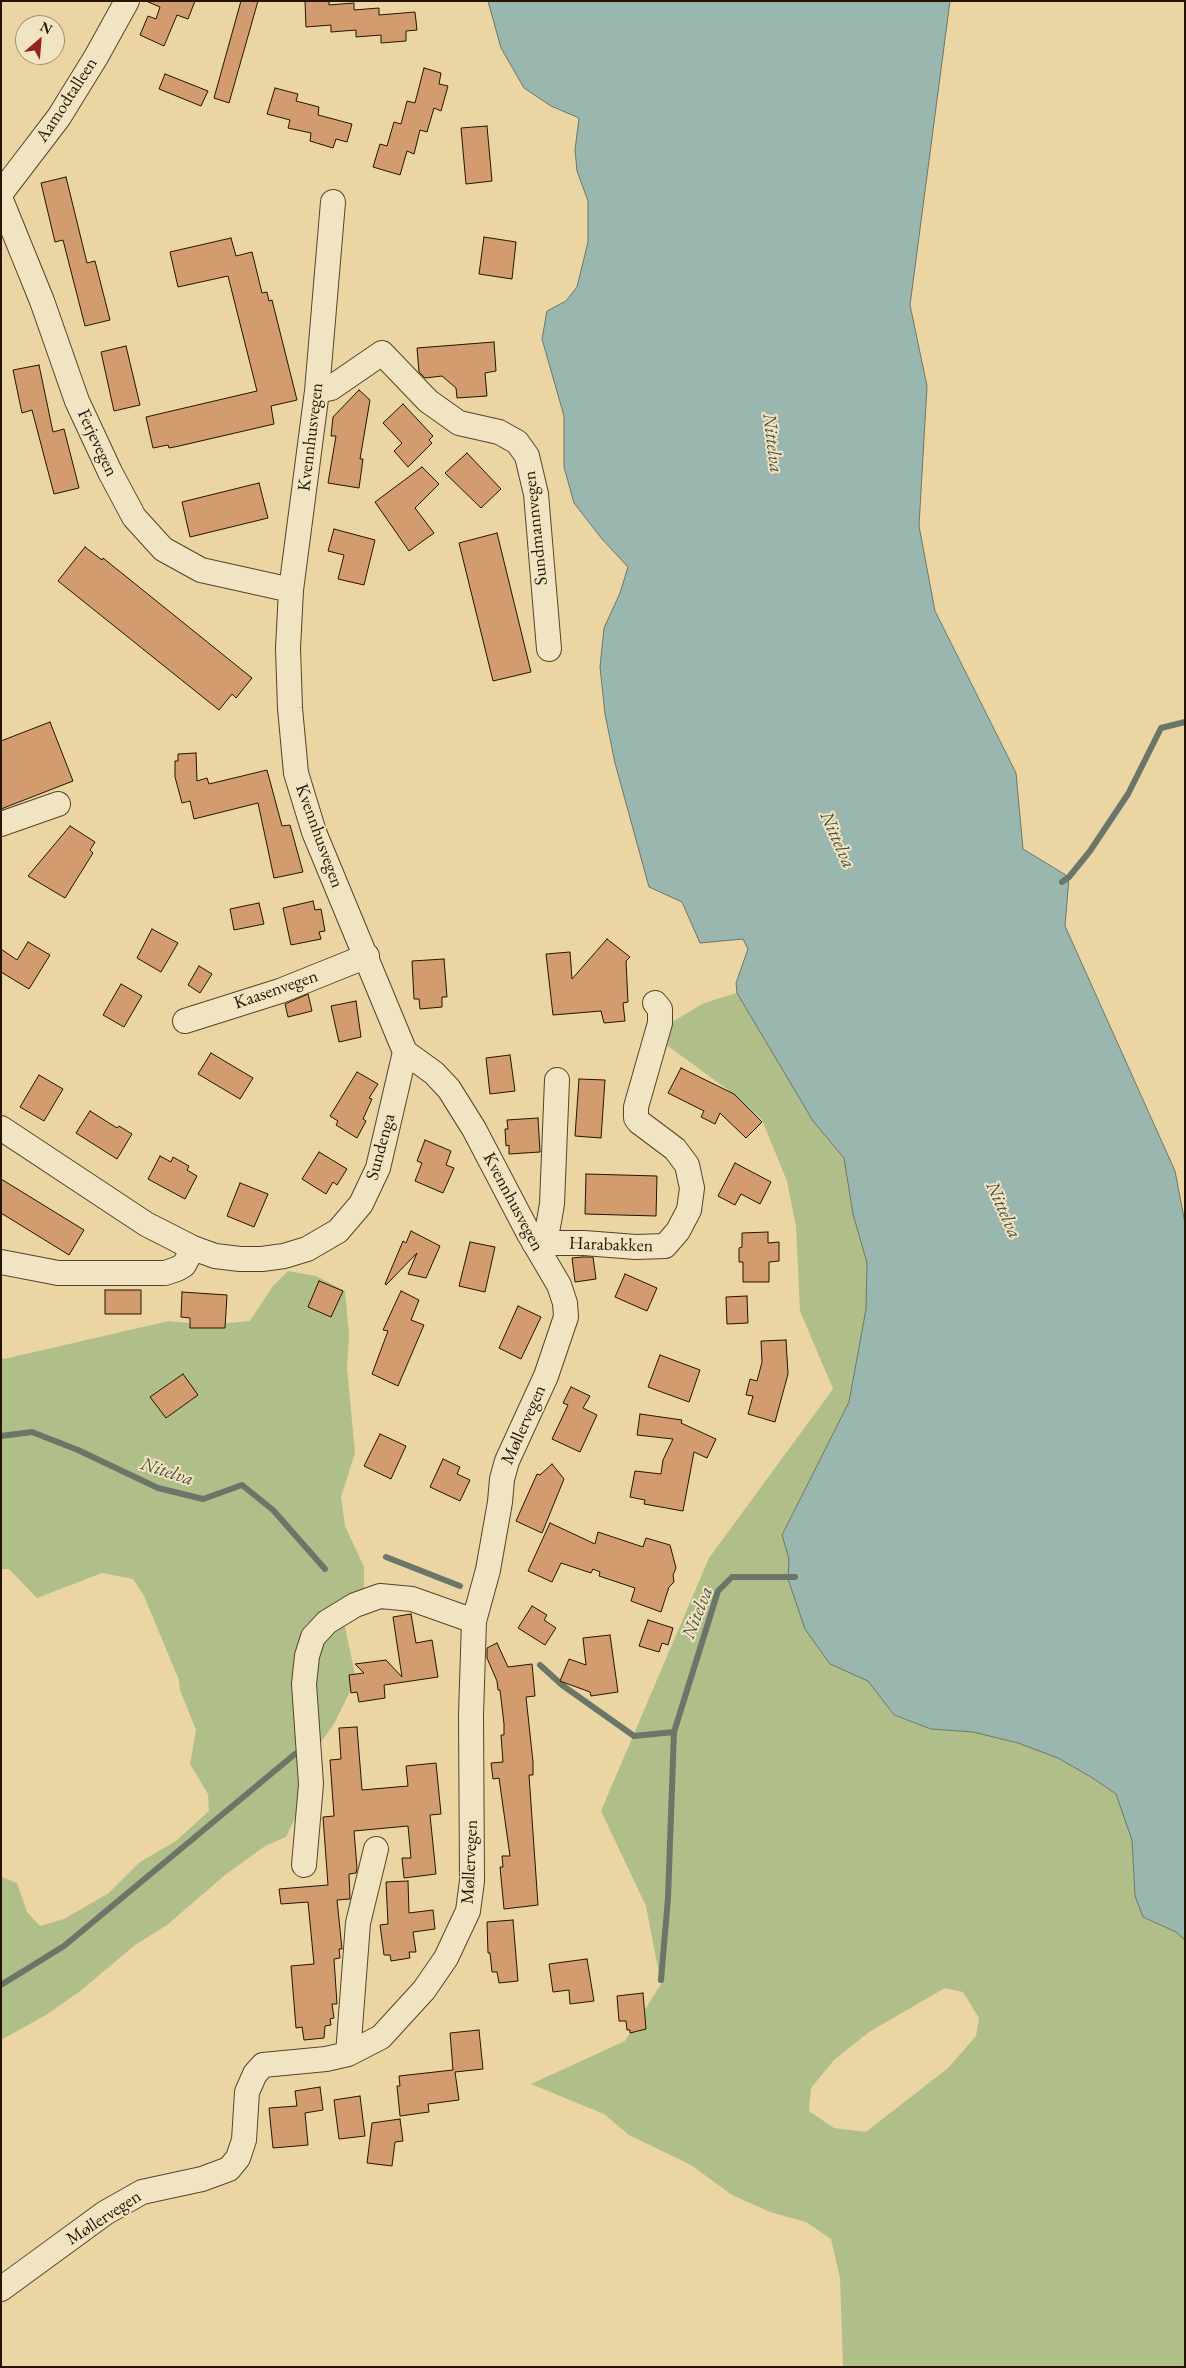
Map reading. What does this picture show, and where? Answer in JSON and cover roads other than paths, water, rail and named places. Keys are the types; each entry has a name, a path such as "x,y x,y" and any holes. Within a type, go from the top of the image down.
{"street":[{"name":"Aamodtalleen","path":"1,193 59,117 96,57 126,1"},
{"name":"Ferjevegen","path":"1,200 42,301 76,401 134,517 163,549 201,570 291,590"},
{"name":"Kvennhusvegen","path":"333,202 317,391 291,590 288,648 290,708 296,773 314,832 367,956 405,1052 434,1073 449,1089 474,1129 534,1243 559,1286 565,1302 566,1317 546,1376"},
{"name":"Sundmannvegen","path":"317,391 331,388 382,353 428,401 459,423 499,432 517,442 527,456 536,494 549,649"},
{"path":"1,824 58,804"},
{"name":"Kaasenvegen","path":"184,1021 280,991 367,956"},
{"name":"Harabakken","path":"534,1243 584,1243 636,1247 665,1246 678,1231 689,1210 692,1188 687,1165 674,1149 636,1118 636,1107 660,1023 660,1009 655,1002"},
{"name":"Sundenga","path":"1,1128 146,1224 193,1248 215,1256 262,1259 307,1249 338,1231 361,1204 376,1173 405,1052"},
{"name":"Harabakken","path":"534,1243 548,1227 552,1204 557,1080"},
{"path":"1,1262 58,1273 165,1273 177,1270 184,1265 193,1248"},
{"name":"Møllervegen","path":"1,2289 105,2213 142,2192 202,2179 229,2169 238,2158 244,2140 247,2092 255,2074 263,2065 326,2059 348,2054 381,2037 408,2009 446,1958 468,1912 472,1856 471,1714 474,1621 488,1570 500,1502 502,1478 507,1461 546,1376"},
{"path":"304,1865 311,1784 304,1684 307,1656 313,1637 328,1622 355,1605 380,1596 412,1599 474,1621"},
{"path":"348,2054 358,1923 376,1849"}],"water":[{"name":"Nittelva","path":"488,1 950,1 910,305 927,386 919,526 935,611 1016,773 1023,849 1069,877 1065,926 1175,1171 1185,1223 1185,1940 1176,1932 1143,1917 1135,1896 1132,1840 1116,1794 1058,1758 1018,1743 973,1732 931,1729 894,1715 868,1681 830,1664 805,1629 788,1579 789,1559 782,1535 849,1402 866,1309 867,1263 853,1214 844,1158 813,1121 737,993 736,983 748,949 743,939 700,943 682,902 649,887 615,763 605,714 600,667 604,628 620,593 628,567 602,539 574,503 564,467 564,416 542,339 547,311 566,301 577,287 588,242 588,201 577,171 575,150 579,118 551,106 524,88 501,48"}],"waterway":[{"path":"1062,882 1069,877 1090,851 1128,794 1161,728 1185,722"},
{"name":"Nitelva","path":"1,1436 32,1432 78,1450 158,1488 203,1499 242,1485 273,1510 325,1569"},
{"name":"Nitelva","path":"386,1557 460,1586"},
{"name":"Nitelva","path":"540,1665 562,1685 634,1736 674,1732 718,1591 732,1577 795,1577"},
{"path":"661,1980 668,1898 674,1732"},
{"path":"1,1985 64,1946 295,1754"}]}
